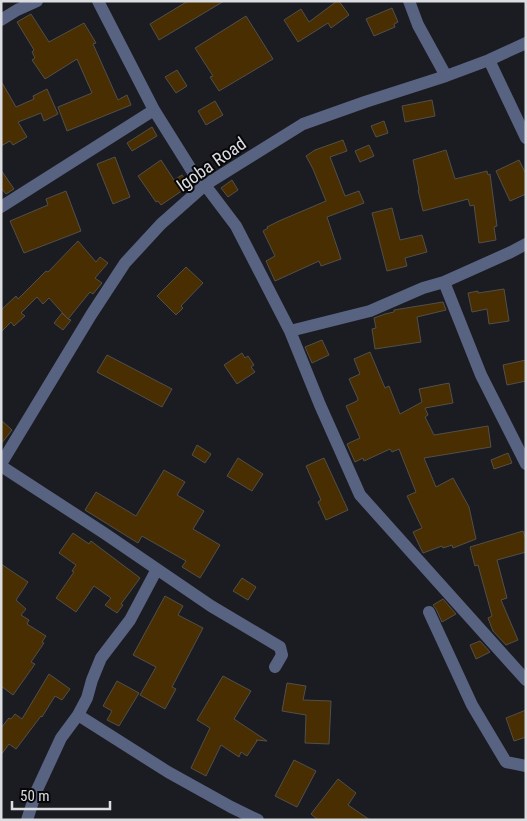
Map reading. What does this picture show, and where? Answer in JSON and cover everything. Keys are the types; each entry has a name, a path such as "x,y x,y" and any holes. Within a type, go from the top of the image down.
{"street":[{"path":"1,20 37,1"},
{"path":"98,1 154,110 194,174 205,185 236,226 290,331 360,495 526,680"},
{"path":"409,1 418,25 446,76"},
{"name":"Igoba Road","path":"1,465 91,315 125,263 161,224 205,185 303,124 446,76 489,60 526,43"},
{"path":"489,60 526,138"},
{"path":"1,206 154,110"},
{"path":"290,331 370,311 423,288 444,282 526,244"},
{"path":"444,282 481,375 526,464"},
{"path":"1,465 211,606 280,647 282,655 275,667"},
{"path":"27,820 36,792 53,756 87,698 101,658 130,620 157,569"},
{"path":"429,612 472,705 506,762 526,766"},
{"path":"78,715 168,772 258,820"}],"building":[{"path":"188,1 224,1 159,40 150,24"},
{"path":"339,1 349,15 331,28 328,23 298,42 284,20 301,9 309,22"},
{"path":"392,8 398,22 394,24 395,27 374,36 366,19"},
{"path":"31,14 49,42 84,23 96,43 93,44 118,100 127,95 131,105 67,131 58,107 92,93 77,59 45,79 32,60 35,58 32,52 34,50 17,22"},
{"path":"246,16 273,59 219,91 210,77 213,76 195,48"},
{"path":"177,70 187,86 176,93 165,77"},
{"path":"1,81 16,107 34,99 33,96 47,89 58,114 44,121 41,113 18,122 27,137 13,145 10,141 1,146"},
{"path":"432,100 435,116 405,122 402,106"},
{"path":"215,101 223,115 206,125 198,111"},
{"path":"384,121 388,133 376,137 371,126"},
{"path":"152,127 157,136 132,151 127,143"},
{"path":"343,140 347,151 330,157 345,196 359,191 364,203 327,217 341,259 321,266 319,261 275,281 266,261 275,256 263,231 279,221 326,201 306,156 315,150"},
{"path":"369,145 374,156 360,162 355,151"},
{"path":"446,150 455,179 487,171 488,175 490,174 497,226 494,227 496,240 479,243 474,205 470,206 468,199 423,211 413,160"},
{"path":"115,157 130,197 113,204 97,164"},
{"path":"161,160 174,180 182,175 189,186 161,205 158,201 156,202 138,176"},
{"path":"519,160 526,174 526,194 510,201 496,171"},
{"path":"1,170 14,189 6,194 1,188"},
{"path":"232,180 238,190 228,197 221,188"},
{"path":"66,191 81,231 24,253 10,221 48,205 46,199"},
{"path":"392,208 400,240 422,235 427,252 405,258 407,266 387,271 372,213"},
{"path":"78,241 96,262 100,257 108,263 95,278 102,283 93,294 90,292 68,319 49,298 43,304 37,297 21,313 25,316 14,326 11,322 1,332 1,310 16,296 18,299"},
{"path":"186,267 203,283 181,306 183,308 176,315 157,296"},
{"path":"504,289 509,321 489,324 487,309 472,312 468,293"},
{"path":"443,302 446,310 417,317 421,342 375,349 372,329 376,328 374,318 394,312 394,310"},
{"path":"62,313 71,320 63,330 54,323"},
{"path":"322,340 329,355 312,363 305,347"},
{"path":"370,352 385,388 389,386 400,414 422,402 419,389 449,383 453,403 425,408 428,415 425,417 434,435 488,426 491,447 424,458 436,487 453,478 469,507 476,539 453,548 452,545 443,548 442,546 423,553 413,532 422,528 407,496 416,492 399,449 392,452 390,449 364,461 363,458 355,462 347,444 360,438 346,406 358,399 349,379 360,374 354,359"},
{"path":"242,353 245,358 248,356 254,365 251,367 255,372 237,384 224,365"},
{"path":"107,355 172,389 162,407 97,372"},
{"path":"526,360 526,381 507,385 503,365"},
{"path":"1,420 12,430 1,444"},
{"path":"197,445 211,454 205,463 192,455"},
{"path":"508,453 512,463 494,469 491,460"},
{"path":"238,458 263,474 252,491 227,476"},
{"path":"324,458 348,510 326,520 318,502 321,500 306,466"},
{"path":"164,470 185,482 177,495 204,511 193,529 220,545 200,578 182,567 186,561 142,536 138,543 85,510 96,492 136,516"},
{"path":"523,531 526,540 526,552 497,560 507,598 501,600 518,640 506,645 493,631 488,618 492,616 478,565 475,566 470,547"},
{"path":"73,533 89,544 91,541 140,578 121,604 123,605 117,613 105,605 111,598 94,586 76,612 56,598 74,572 72,571 76,565 59,553"},
{"path":"1,564 28,582 16,600 26,609 21,615 29,620 27,624 46,636 42,642 44,643 31,662 35,664 13,695 1,686"},
{"path":"242,578 256,587 248,600 233,591"},
{"path":"165,596 183,606 178,615 203,628 172,687 176,689 165,709 140,695 156,667 133,655"},
{"path":"443,599 456,614 442,622 433,605"},
{"path":"480,641 490,652 476,659 470,645"},
{"path":"49,674 70,689 62,700 55,696 42,717 16,749 9,744 1,755 1,728 15,714 22,719"},
{"path":"223,676 251,691 234,719 267,741 256,740 247,756 241,752 239,757 221,745 206,776 191,768 210,728 197,720"},
{"path":"117,681 139,693 119,726 107,720 112,711 103,706"},
{"path":"287,683 306,686 303,700 331,701 329,744 305,743 306,715 282,711"},
{"path":"526,710 526,737 514,741 506,718"},
{"path":"294,760 316,771 297,807 275,796"},
{"path":"338,779 356,793 348,805 370,820 318,820 311,814"}]}
